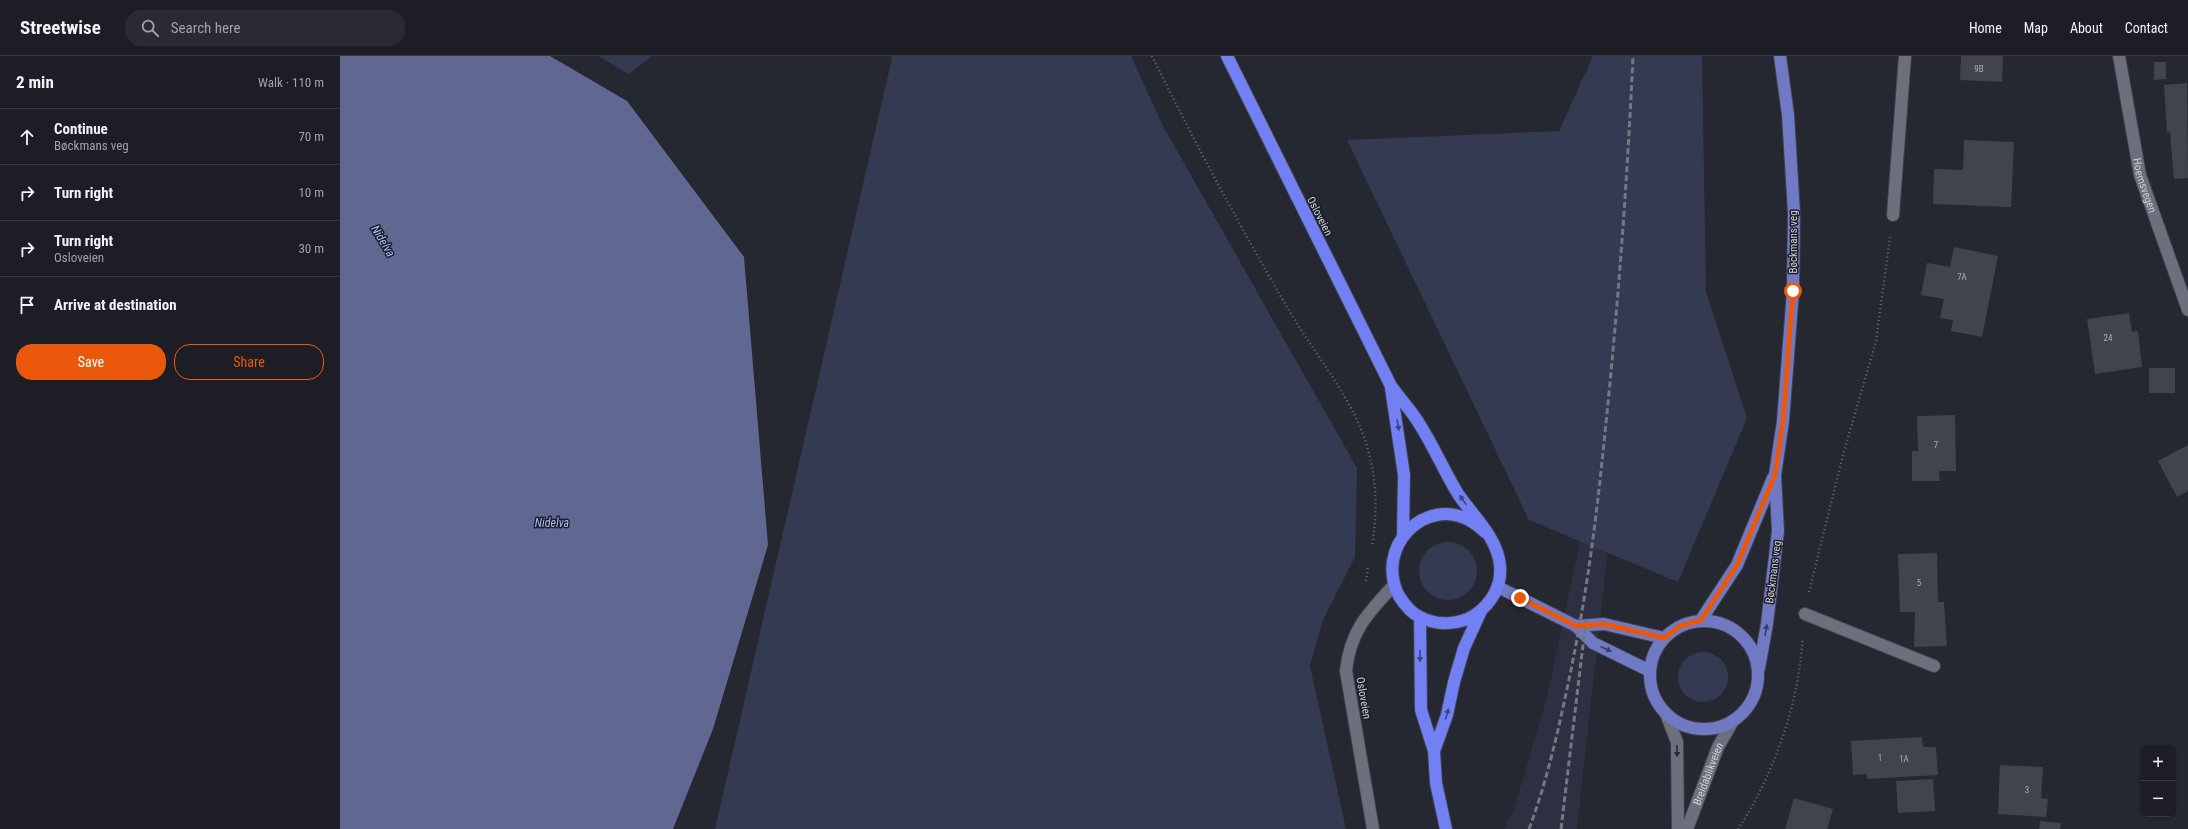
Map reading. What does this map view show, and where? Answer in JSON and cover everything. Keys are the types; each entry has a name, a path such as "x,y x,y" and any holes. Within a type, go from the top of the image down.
{"highway":[{"name":"Osloveien","path":"1227,56 1391,386 1420,424 1459,494 1485,532"},
{"name":"Osloveien","path":"1391,386 1404,475 1403,535"},
{"path":"1451,515 1470,521 1485,532 1496,548 1500,567 1498,587 1491,600 1481,610 1469,619 1454,623 1440,623 1420,617 1403,604 1394,585 1392,562 1394,550 1403,535 1416,524 1432,517 1451,515"},
{"path":"1434,750 1447,715 1454,682 1464,648 1481,610"},
{"path":"1420,617 1421,710 1434,750 1436,783 1446,829"}],"main road":[{"name":"Bøckmans veg","path":"1758,668 1767,624 1778,531 1775,475 1783,421 1793,291 1794,213 1788,115 1780,56"},
{"name":"Bøckmans veg","path":"1701,620 1737,565 1775,475"},
{"path":"1498,587 1576,626 1593,643 1650,671"},
{"path":"1701,620 1721,623 1739,633 1752,649 1758,668 1757,688 1748,707 1733,721 1714,728 1693,728 1679,723 1666,714 1657,701 1651,687 1650,671 1653,656 1664,638 1680,626 1701,620"},
{"path":"1576,626 1604,624 1664,638"}],"street":[{"path":"1893,215 1905,56"},
{"name":"Hoemsvegen","path":"2118,56 2140,175 2188,310"},
{"name":"Osloveien","path":"1373,829 1346,671 1347,659 1353,636 1364,618 1394,585"},
{"path":"1805,614 1934,666"},
{"name":"Breidablikveien","path":"1666,714 1677,742 1678,829"},
{"name":"Breidablikveien","path":"1687,829 1718,747 1733,721"}],"path":[{"path":"1152,56 1184,121 1287,308 1354,413 1363,435 1375,483 1376,517 1370,554"},
{"path":"1738,829 1756,800 1790,715 1798,678 1805,614 1843,455 1876,341 1893,215"},
{"path":"1366,582 1369,560"}],"shaded area":[{"path":"598,56 652,56 629,74"},
{"path":"890,56 1131,56 1163,126 1357,468 1355,557 1323,620 1310,666 1346,829 715,829 892,58"},
{"path":"1593,56 1702,56 1706,292 1747,418 1678,582 1529,520 1347,140 1559,131"},
{"path":"1616,151 1630,351 1577,829 1504,829 1515,806 1547,697 1579,546"},
{"path":"1448,542 1459,544 1469,550 1475,560 1477,571 1475,582 1469,592 1459,598 1448,600 1437,598 1427,592 1421,582 1419,571 1421,560 1427,550 1437,544"},
{"path":"1698,652 1708,652 1721,659 1728,672 1728,682 1721,695 1708,702 1698,702 1689,698 1682,691 1678,682 1678,672 1682,663 1689,656"}],"water":[{"name":"Nidelva","path":"340,56 550,56 627,101 744,257 768,545 713,729 673,829 340,829"}],"building":[{"path":"1961,56 2003,56 2002,82 1960,80"},
{"path":"2154,62 2166,62 2166,79 2154,80"},
{"path":"2187,83 2188,178 2174,179 2170,132 2167,133 2164,85"},
{"path":"1964,140 2014,142 2011,207 1933,204 1934,169 1963,170"},
{"path":"1954,247 1998,256 1982,337 1951,331 1953,320 1940,318 1944,299 1921,295 1927,263 1950,267"},
{"path":"2129,313 2132,332 2138,331 2142,367 2095,374 2087,319"},
{"path":"2149,368 2175,368 2175,393 2149,393"},
{"path":"1955,415 1956,471 1939,471 1940,481 1912,481 1912,451 1918,451 1917,416"},
{"path":"2188,445 2188,491 2177,497 2158,461"},
{"path":"1937,553 1938,602 1944,602 1947,646 1914,647 1915,612 1900,612 1898,554"},
{"path":"1922,737 1923,747 1936,747 1938,775 1867,779 1867,774 1853,775 1851,741"},
{"path":"2000,765 2043,767 2041,798 2048,799 2046,817 1998,814"},
{"path":"1933,779 1935,811 1898,813 1896,781"},
{"path":"1794,798 1833,809 1827,829 1785,829"},
{"path":"2040,821 2061,823 2060,829 2039,829"}],"railway":[{"path":"1529,829 1546,777 1563,707 1579,630 1593,541 1617,304 1625,204 1633,56"},
{"path":"1561,829 1586,620"}],"route":[{"path":"1520,598 1576,626 1604,624 1664,638 1680,626 1701,620 1713,604 1737,565 1775,475 1783,421 1793,291"}]}
